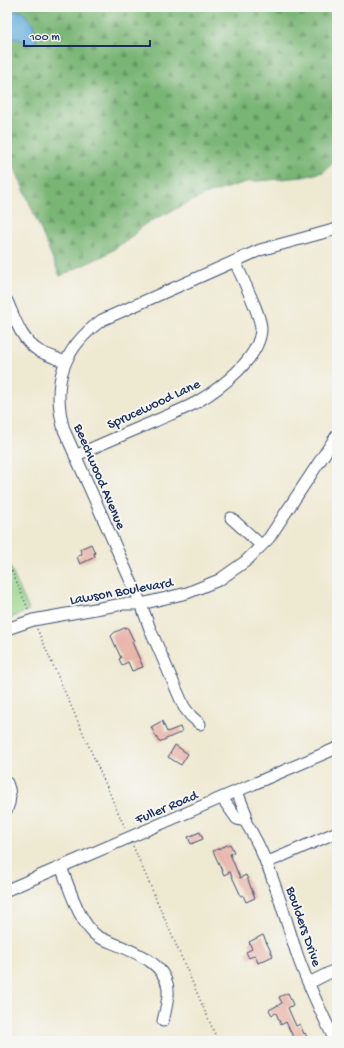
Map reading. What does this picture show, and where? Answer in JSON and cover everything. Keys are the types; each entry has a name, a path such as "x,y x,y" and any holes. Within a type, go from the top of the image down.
{"street":[{"name":"Beechwood Avenue","path":"200,724 184,707 150,629 141,604 64,430 60,418 58,397 61,376 65,362 74,346 89,329 102,320 234,261 273,246 337,229"},
{"name":"Sprucewood Lane","path":"75,456 197,402 219,387 249,358 258,342 261,327 260,319 234,261"},
{"path":"7,301 25,340 38,350 65,362"},
{"name":"Lawson Boulevard","path":"7,629 33,620 123,604 141,604 187,593 207,586 233,571 246,561 269,538 337,435"},
{"path":"231,518 261,545"},
{"name":"Fuller Road","path":"7,890 337,748"},
{"path":"7,783 10,796 10,802 7,809"},
{"name":"Boulders Drive","path":"237,792 246,814 245,821 256,839 276,887 298,955 309,983 336,1041"},
{"name":"Boulders Drive","path":"222,798 238,819 245,821"},
{"path":"266,863 337,832"},
{"path":"61,867 82,916 93,933 98,937 148,960 163,973 168,996 163,1021"},
{"path":"309,983 337,969"}],"path":[{"path":"7,560 218,1041"}],"green space":[{"path":"7,7 332,7 337,34 337,153 333,163 323,172 303,177 246,182 204,195 145,224 129,239 105,255 60,276 7,149"},
{"path":"7,560 29,610 7,620"}],"water":[{"path":"22,11 33,24 37,41 31,44 17,39 7,38 7,12"}],"building":[{"path":"91,544 95,557 80,564 77,557 82,554 80,549"},
{"path":"127,627 134,641 132,642 143,667 132,671 128,662 122,665 119,659 121,658 111,636 115,632"},
{"path":"162,721 167,732 180,727 182,732 159,742 151,727"},
{"path":"175,745 188,754 181,765 168,757"},
{"path":"200,832 203,839 191,844 188,837"},
{"path":"230,844 234,852 230,854 240,878 246,875 255,898 246,902 243,895 241,896 230,872 224,875 213,851"},
{"path":"263,935 273,956 258,963 255,955 249,958 246,952 252,949 249,942"},
{"path":"288,993 293,1005 288,1008 296,1026 300,1024 309,1041 295,1041 286,1022 281,1025 276,1013 272,1015 269,1010 282,1003 279,997"}]}
